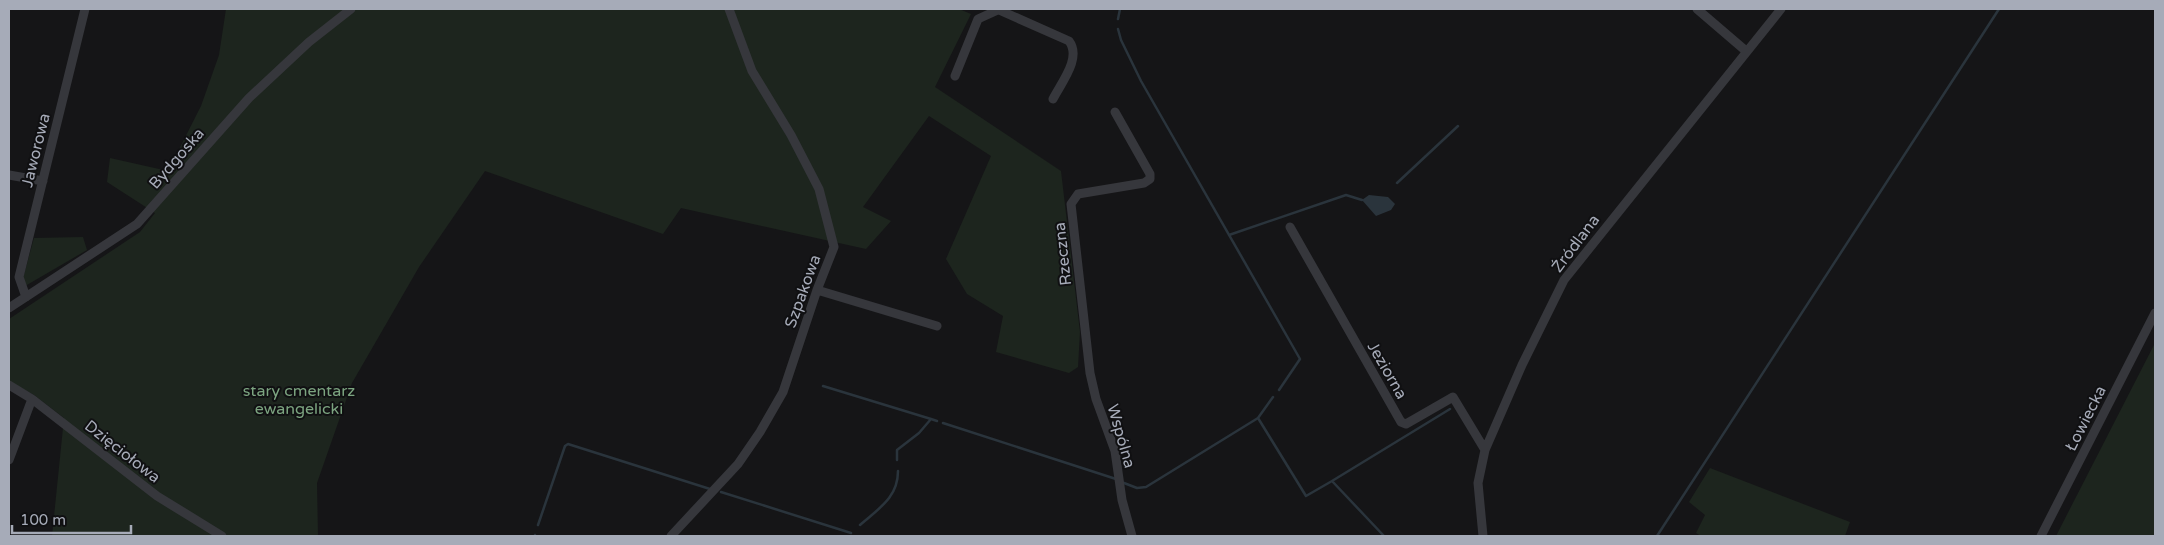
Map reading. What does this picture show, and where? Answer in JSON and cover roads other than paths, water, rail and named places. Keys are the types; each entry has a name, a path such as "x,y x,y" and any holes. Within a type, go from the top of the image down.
{"street":[{"name":"Jaworowa","path":"26,297 19,277 85,9"},
{"name":"Bydgoska","path":"9,308 122,236 137,224 242,104 309,42 351,9"},
{"name":"Szpakowa","path":"671,536 738,464 760,432 783,392 817,290 834,248 819,189 791,135 752,71 729,9"},
{"path":"955,76 978,20 1000,9 1069,41 1073,46 1074,58 1053,99"},
{"path":"1697,9 1746,51"},
{"name":"Źródlana","path":"1482,536 1478,483 1485,450 1522,365 1564,280 1781,9"},
{"name":"Rzeczna","path":"1090,372 1071,204 1078,194 1144,183 1150,179 1150,174 1116,112"},
{"path":"9,175 43,181"},
{"name":"Jeziorna","path":"1290,227 1401,422 1406,424 1452,397 1485,450"},
{"path":"817,290 937,326"},
{"name":"Łowiecka","path":"2041,536 2155,313"},
{"name":"Wspólna","path":"1090,372 1096,399 1115,451 1122,500 1132,536"},
{"name":"Dzięciołowa","path":"9,385 32,399 157,496 222,536"},
{"path":"9,460 32,399"}],"waterway":[{"path":"1118,19 1120,9"},
{"path":"1657,536 1999,9"},
{"path":"1118,29 1121,40 1141,81 1300,359 1279,390"},
{"path":"1397,183 1458,126"},
{"path":"1229,235 1346,195 1362,200"},
{"path":"823,386 931,419"},
{"path":"1124,483 1137,488 1146,487 1258,418 1273,397"},
{"path":"1332,481 1450,409"},
{"path":"1258,418 1306,496 1332,481 1384,536"},
{"path":"897,460 897,450 919,433 931,419 937,421"},
{"path":"943,423 1116,479"},
{"path":"538,525 565,446 568,444 710,489"},
{"path":"860,525 891,496 895,489 898,471"},
{"path":"721,492 851,533"}],"park label":[{"name":"stary cmentarz ewangelicki","path":"299,399"}]}
